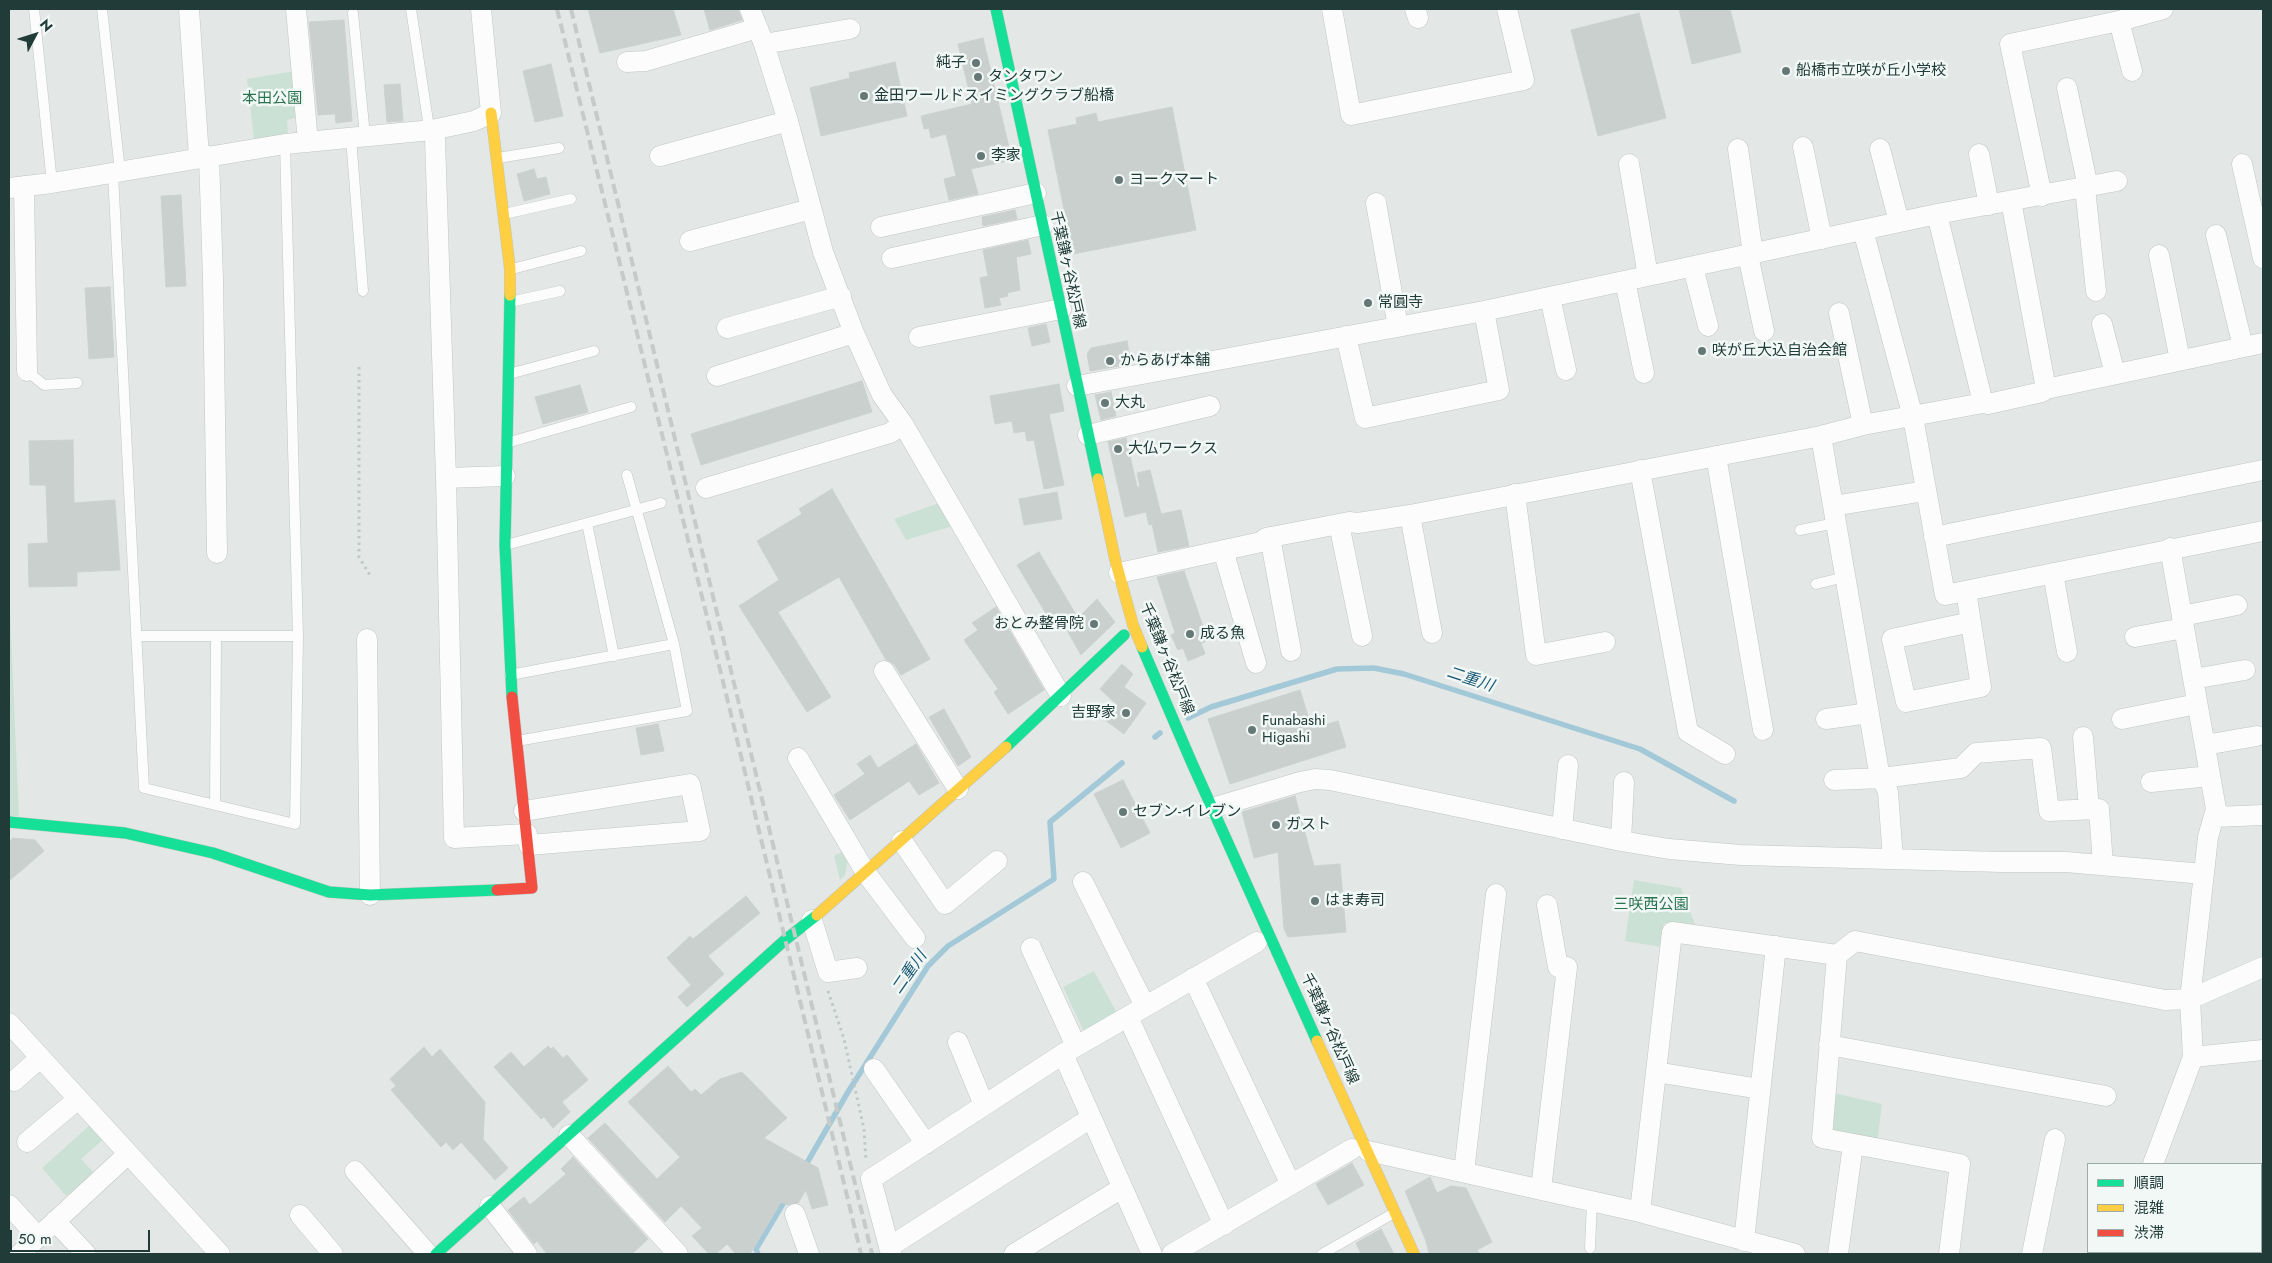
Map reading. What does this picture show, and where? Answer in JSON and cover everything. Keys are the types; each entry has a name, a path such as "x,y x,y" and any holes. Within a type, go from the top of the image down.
{"street":[{"path":"189,9 214,279 217,553"},
{"path":"296,9 308,142"},
{"path":"9,822 125,833 213,853 329,892 370,895 532,888 509,675 505,476 510,269 498,158 491,113 481,9"},
{"path":"750,9 761,36 788,121 824,252 854,333 882,395 903,424 1061,696"},
{"name":"千葉鎌ヶ谷松戸線","path":"996,9 1077,386 1119,573 1133,625 1212,808 1264,938 1362,1148 1414,1254"},
{"path":"1332,9 1351,115 1524,80 1507,9"},
{"path":"2042,196 2010,44 2119,21 2163,9"},
{"path":"2119,21 2132,71"},
{"path":"628,62 646,61 761,36 850,29"},
{"path":"2067,88 2086,187 2096,291"},
{"path":"27,371 16,187 52,183 285,144 432,130 474,121 491,113"},
{"path":"660,156 788,121"},
{"path":"432,130 435,138 446,478 454,838 528,839 700,831 690,784 524,811"},
{"path":"1803,146 1822,239"},
{"path":"1738,149 1751,254 1764,331"},
{"path":"1880,149 1899,222"},
{"path":"1978,154 1988,205"},
{"path":"1629,164 1648,276"},
{"path":"2242,164 2263,258"},
{"path":"1077,386 1484,311 1937,214 2117,181"},
{"path":"881,227 1036,193"},
{"path":"2011,201 2046,389"},
{"path":"1376,203 1398,327"},
{"path":"690,242 811,209"},
{"path":"1937,214 1983,403"},
{"path":"892,258 1042,226"},
{"path":"1862,230 1913,417 1944,595 2170,548 2263,531"},
{"path":"2216,235 2243,347"},
{"path":"2159,255 2180,360"},
{"path":"1693,266 1708,326"},
{"path":"1625,281 1644,373"},
{"path":"726,328 841,296"},
{"path":"1550,297 1566,370"},
{"path":"919,337 1060,309"},
{"path":"1346,336 1365,418 1499,390 1484,311"},
{"path":"1839,313 1863,425"},
{"path":"2102,324 2115,374"},
{"path":"717,376 854,333"},
{"path":"1119,573 1340,524 1410,515 1821,436 1863,425 1983,403 1988,404 2042,392 2046,389 2263,343"},
{"path":"1088,435 1210,406"},
{"path":"706,488 890,433 903,424"},
{"path":"1821,436 1869,713 1882,778 1888,792 1893,859"},
{"path":"1716,456 1763,730"},
{"path":"1640,470 1688,732 1725,754"},
{"path":"1934,537 2263,470"},
{"path":"446,478 505,476"},
{"path":"1835,515 1925,491"},
{"path":"1516,494 1536,655 1605,642"},
{"path":"1410,515 1432,633"},
{"path":"1340,524 1362,636"},
{"path":"1270,538 1291,651"},
{"path":"2153,1163 2193,1057 2190,998 2208,837 2215,817 2205,745 2170,548"},
{"path":"1223,550 1256,663"},
{"path":"2053,573 2067,652"},
{"path":"1966,590 1971,622 1981,688 1906,702 1892,639 1971,622"},
{"path":"2135,638 2237,605"},
{"path":"436,1254 785,940 812,920 902,841 1061,696 1124,635"},
{"path":"367,639 370,895"},
{"path":"2193,679 2245,670"},
{"path":"884,671 958,789"},
{"path":"2122,719 2197,704"},
{"path":"1826,719 1869,713"},
{"path":"2083,736 2089,809"},
{"path":"2205,745 2258,736"},
{"path":"1834,780 1882,778 1961,768 1976,753 2041,748 2049,811 2099,809 2103,865"},
{"path":"798,758 866,873 915,938"},
{"path":"1562,828 1568,765"},
{"path":"2151,782 2210,776"},
{"path":"1212,808 1315,779 1330,780 1621,841 1668,848 1741,855 2066,862 2204,874"},
{"path":"1621,841 1624,782"},
{"path":"2215,817 2263,814"},
{"path":"902,841 944,904 997,861"},
{"path":"1083,882 1145,1006"},
{"path":"1464,1172 1496,894"},
{"path":"1541,1190 1567,967 1558,967 1547,905"},
{"path":"812,920 828,972 857,968"},
{"path":"1640,1212 1672,932 1837,955 1855,941 2165,1000 2190,998 2263,968"},
{"path":"1091,1118 890,1251 871,1179 1069,1050 1264,938"},
{"path":"1744,1241 1776,946"},
{"path":"1031,948 1069,1050 1091,1118 1152,1254"},
{"path":"1837,955 1822,1138 1960,1164 1949,1254"},
{"path":"1193,978 1290,1183"},
{"path":"1128,1017 1224,1224"},
{"path":"9,1023 220,1254"},
{"path":"958,1042 984,1105"},
{"path":"1829,1045 2106,1096"},
{"path":"2193,1057 2263,1050"},
{"path":"14,1081 40,1058"},
{"path":"874,1069 926,1144"},
{"path":"1656,1072 1760,1089"},
{"path":"27,1142 78,1099"},
{"path":"569,1135 670,1252"},
{"path":"2032,1254 2055,1140"},
{"path":"1838,1254 1853,1145"},
{"path":"1172,1254 1290,1183 1362,1148 1640,1212 1795,1254"},
{"path":"20,1254 128,1154"},
{"path":"355,1171 428,1254"},
{"path":"1014,1254 1122,1188"},
{"path":"9,1205 38,1237"},
{"path":"490,1206 527,1254"},
{"path":"795,1214 808,1254"},
{"path":"300,1215 334,1254"},
{"path":"55,1221 86,1254"}],"lane":[{"path":"34,9 52,183"},
{"path":"102,9 117,172 144,788 296,824 298,636 285,144"},
{"path":"412,9 428,121 432,130"},
{"path":"353,13 363,291"},
{"path":"498,158 558,148"},
{"path":"504,214 571,199"},
{"path":"510,269 581,251"},
{"path":"510,302 560,291"},
{"path":"507,375 594,351"},
{"path":"27,371 44,385 77,383"},
{"path":"506,443 631,407"},
{"path":"516,741 687,711 674,644 627,475"},
{"path":"505,545 661,503"},
{"path":"1800,530 1835,515"},
{"path":"587,523 614,656"},
{"path":"1816,584 1846,577"},
{"path":"1124,635 1133,625"},
{"path":"136,636 298,636"},
{"path":"215,804 216,637"},
{"path":"509,675 674,644"},
{"path":"1590,1248 1592,1201"},
{"path":"1322,1254 1395,1213"}],"path":[{"path":"359,367 359,557 371,577"},
{"path":"828,972 824,980 844,1039 864,1129 866,1169 871,1179"}],"green space":[{"name":"本田公園","path":"294,71 295,118 287,120 288,134 254,139 247,79"},
{"path":"942,502 956,525 906,540 894,519"},
{"path":"9,586 19,816 9,816"},
{"path":"843,851 848,860 845,875 840,880 834,856"},
{"name":"三咲西公園","path":"1634,880 1681,888 1696,927 1664,923 1661,947 1625,941"},
{"path":"1094,971 1118,1015 1085,1034 1063,987"},
{"path":"1829,1092 1882,1104 1877,1145 1824,1137"},
{"path":"91,1124 105,1138 81,1159 94,1173 66,1196 42,1168"}],"building":[{"path":"588,9 673,9 681,35 600,53"},
{"path":"704,9 738,9 742,20 710,30"},
{"path":"1679,9 1730,9 1741,52 1692,64"},
{"path":"1639,13 1666,118 1598,136 1571,30"},
{"path":"344,20 352,121 336,123 335,114 318,115 309,22"},
{"path":"983,38 1012,160 971,169 978,194 949,200 944,179 956,176 946,134 931,138 929,128 924,129 921,116 972,104 958,44"},
{"path":"895,62 907,116 821,136 810,88 850,78 849,73"},
{"path":"551,64 563,116 535,122 523,71"},
{"path":"400,84 403,121 387,122 384,85"},
{"path":"1172,107 1196,230 1073,254 1048,130 1077,124 1076,118 1096,113 1098,122"},
{"path":"534,169 537,179 546,177 550,194 524,201 517,174"},
{"path":"181,195 186,286 166,287 161,196"},
{"path":"1015,210 1017,219 983,226 982,217"},
{"path":"1028,240 1031,254 1016,257 1020,290 1007,293 1008,296 999,298 1001,305 985,308 980,278 988,276 983,250"},
{"path":"110,287 114,357 89,359 85,288"},
{"path":"1046,324 1050,342 1032,346 1028,328"},
{"path":"1127,341 1131,364 1090,371 1087,354 1091,348"},
{"path":"862,381 872,412 701,465 691,434"},
{"path":"1059,384 1064,411 1049,414 1064,485 1044,489 1034,440 1027,441 1025,431 1014,433 1012,421 995,424 990,396"},
{"path":"580,385 588,412 543,424 535,397"},
{"path":"1111,392 1116,416 1101,420 1095,395"},
{"path":"1126,438 1137,487 1140,487 1137,473 1150,470 1161,514 1181,510 1189,546 1158,552 1152,524 1149,525 1146,512 1125,517 1108,442"},
{"path":"73,440 74,503 115,500 120,570 77,572 77,586 29,587 28,544 48,543 46,485 30,485 29,441"},
{"path":"832,489 930,659 901,675 894,664 886,660 839,577 778,612 831,697 807,712 739,606 779,580 757,541 802,514 799,509"},
{"path":"1057,492 1062,519 1024,525 1019,499"},
{"path":"1039,552 1078,618 1097,599 1115,622 1081,655 1059,616 1051,622 1017,565"},
{"path":"1184,571 1208,641 1201,643 1205,654 1188,661 1183,648 1178,650 1171,635 1175,633 1157,577"},
{"path":"996,607 1044,690 1008,714 994,692 998,689 964,640 978,630 972,623"},
{"path":"1122,664 1133,674 1124,687 1146,703 1124,734 1105,720 1116,704 1100,689"},
{"path":"1300,690 1312,729 1338,721 1346,747 1230,784 1208,719"},
{"path":"944,709 971,757 958,766 929,717"},
{"path":"658,724 664,751 641,755 636,728"},
{"path":"916,744 939,783 919,795 909,781 850,820 834,795 865,774 857,764 870,755 878,768"},
{"path":"1123,780 1150,833 1121,848 1094,794"},
{"path":"1295,796 1314,866 1340,864 1346,932 1288,937 1284,929 1278,852 1254,858 1242,812"},
{"path":"13,838 35,840 44,851 9,881 9,842"},
{"path":"746,896 760,913 708,956 724,974 687,1007 678,997 691,985 667,958 690,936 693,939"},
{"path":"548,1046 551,1049 553,1047 563,1058 567,1055 588,1080 562,1102 570,1112 553,1128 544,1117 541,1119 494,1067 511,1052 524,1067"},
{"path":"424,1047 432,1057 440,1049 485,1102 483,1139 508,1168 495,1180 461,1142 453,1150 446,1142 441,1147 391,1090 396,1086 390,1079"},
{"path":"668,1066 691,1092 695,1089 701,1095 720,1079 742,1072 787,1118 764,1138 818,1168 828,1205 812,1209 806,1190 798,1203 788,1205 781,1202 750,1254 736,1254 727,1244 716,1254 709,1254 692,1236 702,1228 681,1206 665,1222 588,1138 605,1123 657,1179 680,1157 628,1102"},
{"path":"573,1157 648,1239 632,1254 547,1254 537,1241 534,1244 508,1210 524,1197 530,1205 566,1174 561,1169"},
{"path":"1352,1163 1364,1185 1328,1205 1316,1184"},
{"path":"1430,1177 1437,1193 1451,1186 1466,1188 1492,1242 1477,1250 1480,1254 1429,1254 1426,1241 1405,1191"},
{"path":"1381,1229 1394,1254 1361,1254 1356,1243"}],"waterway":[{"name":"二重川","path":"1188,718 1211,707 1337,669 1374,668 1404,674 1640,749 1734,801"},
{"name":"二重川","path":"1155,737 1160,733"},
{"name":"二重川","path":"804,1168 848,1092 928,966 948,946 1054,879 1050,822 1122,763"},
{"name":"二重川","path":"758,1254 756,1249 787,1197"}],"railway":[{"path":"557,9 728,702 861,1254"},
{"path":"571,9 872,1254"}],"traffic: fast":[{"path":"996,9 1098,479"},
{"path":"510,295 505,545 512,697"},
{"path":"1006,747 1124,635"},
{"path":"1142,647 1317,1041"},
{"path":"9,822 125,833 213,853 329,892 370,895 497,890"},
{"path":"436,1254 785,940 817,915"}],"traffic: slow":[{"path":"491,113 510,269 510,295"},
{"path":"1098,479 1115,559 1133,625 1142,647"},
{"path":"817,915 1006,747"},
{"path":"1317,1041 1414,1254"}],"traffic: jam":[{"path":"497,890 532,888 512,697"}],"place":[{"name":"純子","path":"976,63"},
{"name":"船橋市立咲が丘小学校","path":"1786,71"},
{"name":"タンタワン","path":"978,77"},
{"name":"金田ワールドスイミングクラブ船橋","path":"864,96"},
{"name":"李家","path":"981,156"},
{"name":"ヨークマート","path":"1119,180"},
{"name":"常圓寺","path":"1368,303"},
{"name":"咲が丘大込自治会館","path":"1702,351"},
{"name":"からあげ本舗","path":"1110,361"},
{"name":"大丸","path":"1105,403"},
{"name":"大仏ワークス","path":"1118,449"},
{"name":"おとみ整骨院","path":"1094,624"},
{"name":"成る魚","path":"1190,634"},
{"name":"吉野家","path":"1126,713"},
{"name":"Funabashi Higashi","path":"1252,730"},
{"name":"セブン-イレブン","path":"1123,812"},
{"name":"ガスト","path":"1276,825"},
{"name":"はま寿司","path":"1315,901"}]}
